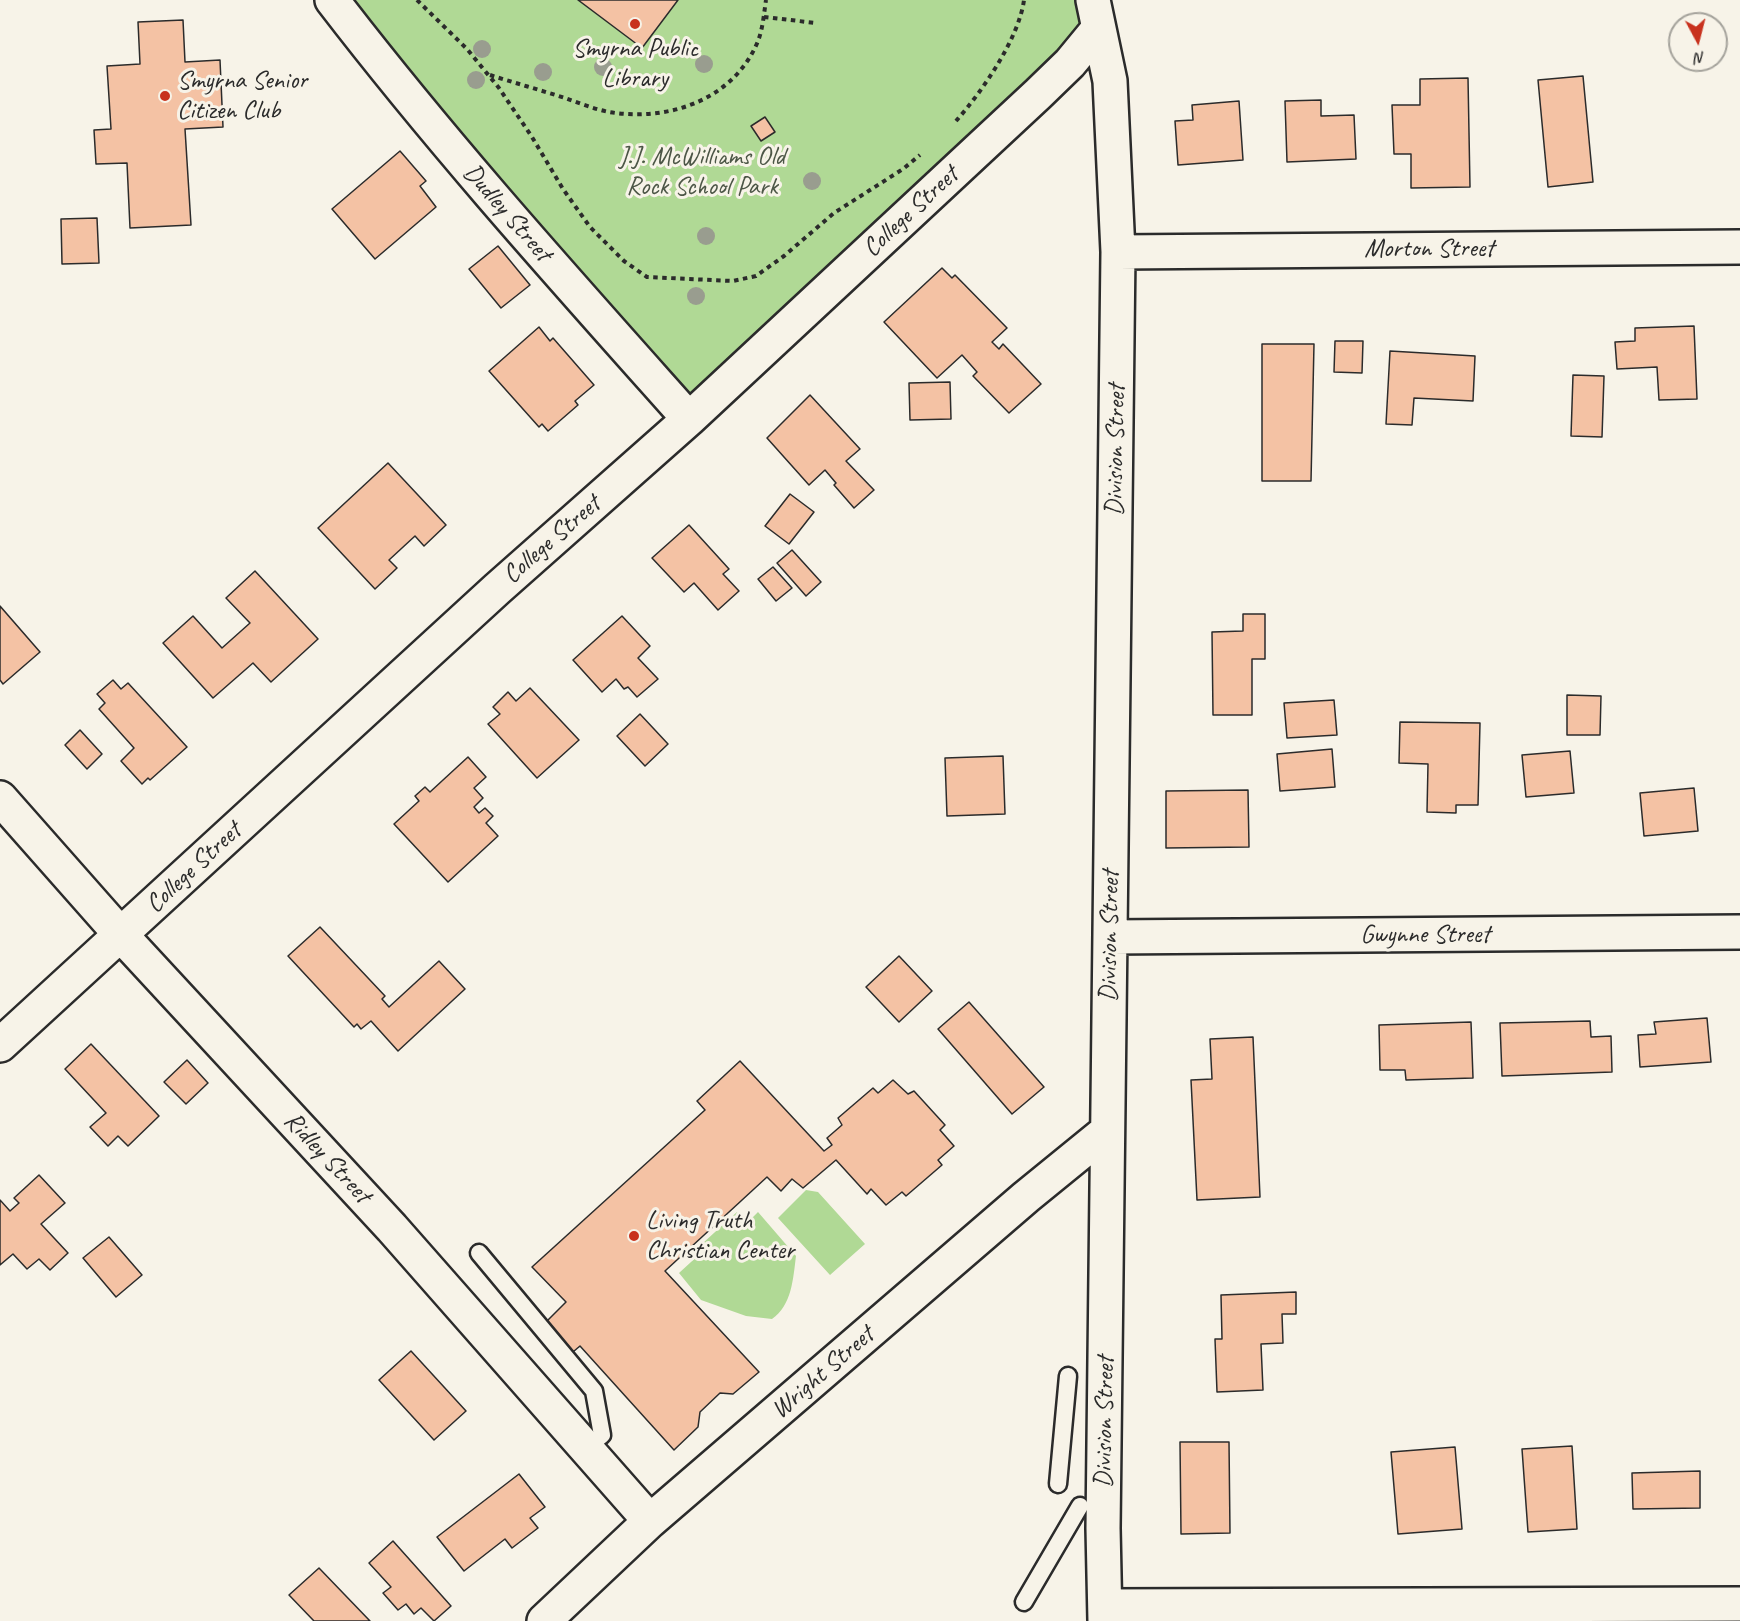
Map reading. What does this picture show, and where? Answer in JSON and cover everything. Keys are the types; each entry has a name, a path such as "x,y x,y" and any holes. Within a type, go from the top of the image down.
{"street":[{"name":"Dudley Street","path":"332,0 437,130 571,287 689,419"},
{"name":"College Street","path":"0,1045 497,589 689,419 1038,94 1070,63 1096,15"},
{"name":"College Street","path":"1096,15 1110,81 1119,252"},
{"name":"Morton Street","path":"1119,252 1740,247"},
{"name":"Division Street","path":"1105,1614 1103,1528 1107,1131 1119,252"},
{"name":"Ridley Street","path":"0,798 122,935 392,1228 650,1521"},
{"name":"Gwynne Street","path":"1110,937 1740,932"},
{"name":"Wright Street","path":"544,1621 650,1521 1026,1197 1107,1131"},
{"path":"1105,1614 1740,1604"}],"lane":[{"path":"478,1253 594,1391 602,1435 587,1447"},
{"path":"1058,1484 1068,1376"},
{"path":"1024,1602 1080,1506"}],"path":[{"path":"417,0 467,49 489,75 515,110 563,189 590,227 632,268 648,277 733,281 756,276 784,256 834,213 903,169 925,151"},
{"path":"489,75 606,111 636,115 664,112 690,105 726,85 753,52 759,39 766,0"},
{"path":"950,128 974,99 1012,38 1024,0"},
{"path":"763,17 816,23"}],"green space":[{"name":"J.J. McWilliams Old Rock School Park","path":"332,0 1093,0 1098,29 689,419"},
{"path":"806,1190 818,1192 865,1244 830,1275 778,1218"},
{"path":"737,1212 747,1223 758,1212 796,1256 788,1299 772,1319 746,1316 701,1300 679,1273 703,1251 703,1243"}],"building":[{"name":"Smyrna Public Library","path":"578,0 678,0 642,48"},
{"name":"Smyrna Senior Citizen Club","path":"183,20 185,62 220,60 223,127 185,129 191,225 130,228 127,163 96,164 94,130 111,129 107,66 140,64 138,22"},
{"path":"1583,76 1593,182 1548,187 1538,80"},
{"path":"1468,78 1470,187 1411,188 1411,154 1394,154 1392,105 1420,105 1420,79"},
{"path":"1321,100 1321,116 1354,115 1356,159 1287,162 1285,101"},
{"path":"1239,101 1243,160 1178,165 1175,121 1193,120 1192,105"},
{"path":"765,117 775,132 761,141 751,126"},
{"path":"400,151 426,181 420,186 436,207 375,259 332,209"},
{"path":"97,218 99,263 62,264 61,219"},
{"path":"498,246 530,285 501,308 469,269"},
{"path":"942,268 952,278 955,275 1007,328 992,342 999,349 1003,344 1041,384 1009,413 973,376 977,372 962,355 937,378 884,322"},
{"path":"1694,326 1697,399 1659,400 1657,367 1617,369 1615,342 1635,341 1635,328"},
{"path":"539,327 550,341 553,338 594,385 575,401 578,405 548,431 542,424 539,427 489,371"},
{"path":"1335,341 1363,341 1362,373 1334,372"},
{"path":"1262,344 1314,344 1311,481 1262,481"},
{"path":"1390,351 1475,356 1473,401 1414,398 1412,425 1386,424"},
{"path":"1573,375 1604,376 1602,437 1571,436"},
{"path":"950,382 951,419 910,420 909,383"},
{"path":"810,395 860,449 846,461 874,490 854,508 834,485 836,483 825,470 809,485 767,438"},
{"path":"388,463 446,525 424,546 415,536 389,560 397,568 375,589 318,528"},
{"path":"790,494 814,512 789,544 765,526"},
{"path":"689,525 729,569 723,574 739,591 718,610 694,583 684,592 652,558"},
{"path":"792,550 821,582 806,596 777,563"},
{"path":"773,567 792,588 776,601 758,579"},
{"path":"255,571 318,639 271,682 253,663 213,698 163,643 193,616 222,648 250,623 226,598"},
{"path":"0,606 40,652 3,684 0,680"},
{"path":"1243,614 1265,614 1265,659 1252,659 1252,715 1213,715 1212,632 1243,631"},
{"path":"622,616 650,646 638,658 658,679 637,697 628,687 624,689 616,679 602,692 573,660"},
{"path":"113,680 121,689 128,683 187,747 150,780 148,778 142,784 121,761 134,748 99,709 105,703 97,694"},
{"path":"530,688 579,740 537,778 488,724 500,714 493,707 508,692 516,701"},
{"path":"1567,695 1601,696 1600,735 1567,735"},
{"path":"1334,700 1337,735 1287,738 1284,703"},
{"path":"640,714 668,744 645,766 617,736"},
{"path":"1400,722 1480,723 1478,805 1456,805 1456,813 1427,812 1428,764 1399,763"},
{"path":"80,730 102,754 87,769 65,745"},
{"path":"1332,749 1335,787 1280,791 1277,754"},
{"path":"1570,751 1574,793 1526,797 1522,755"},
{"path":"1003,756 1005,814 947,816 945,758"},
{"path":"468,757 486,777 474,788 483,798 474,807 479,813 485,808 493,816 486,823 498,836 448,882 394,824 419,801 415,796 425,787 430,792"},
{"path":"1694,788 1698,831 1644,836 1640,793"},
{"path":"1248,790 1249,847 1166,848 1166,791"},
{"path":"320,927 385,996 382,999 389,1007 439,961 465,989 398,1051 371,1021 361,1029 357,1024 354,1027 288,956"},
{"path":"899,956 932,991 899,1022 866,987"},
{"path":"969,1002 1044,1087 1012,1114 938,1029"},
{"path":"1707,1018 1711,1062 1640,1067 1638,1035 1656,1034 1654,1022"},
{"path":"1590,1021 1591,1037 1611,1036 1612,1072 1502,1076 1500,1023"},
{"path":"1471,1022 1473,1078 1406,1080 1405,1070 1380,1070 1379,1025"},
{"path":"1253,1037 1260,1197 1197,1200 1191,1080 1212,1079 1210,1039"},
{"path":"91,1044 159,1116 128,1146 118,1136 108,1146 90,1127 106,1113 65,1069"},
{"path":"187,1060 208,1083 186,1104 164,1082"},
{"name":"Living Truth Christian Center","path":"740,1061 824,1151 832,1145 827,1138 842,1125 838,1118 873,1088 878,1093 893,1080 908,1094 914,1091 945,1125 940,1130 954,1146 938,1160 942,1165 906,1196 902,1192 886,1205 871,1189 867,1194 836,1160 803,1188 792,1179 781,1191 767,1177 665,1271 759,1372 733,1394 720,1393 700,1412 698,1427 674,1450 580,1346 567,1357 540,1328 566,1302 532,1267 705,1110 697,1101"},
{"path":"39,1175 65,1203 41,1224 68,1253 50,1270 39,1259 27,1269 13,1254 0,1265 0,1200 10,1211 19,1203 14,1198"},
{"path":"109,1237 142,1275 116,1297 83,1258"},
{"path":"1296,1292 1296,1314 1282,1314 1283,1343 1261,1344 1263,1390 1217,1392 1215,1339 1222,1339 1221,1295"},
{"path":"411,1351 466,1411 434,1440 379,1380"},
{"path":"1180,1442 1229,1442 1230,1533 1181,1534"},
{"path":"1572,1446 1577,1529 1528,1532 1522,1449"},
{"path":"1455,1447 1462,1529 1398,1534 1391,1452"},
{"path":"1700,1471 1700,1508 1633,1509 1632,1473"},
{"path":"519,1474 545,1507 530,1518 538,1528 512,1548 505,1539 464,1571 437,1537"},
{"path":"393,1541 451,1606 434,1621 421,1608 414,1614 406,1604 398,1610 383,1593 391,1587 369,1563"},
{"path":"319,1568 370,1621 314,1621 289,1595"}],"place":[{"name":"Smyrna Public Library","path":"635,24"},
{"name":"Smyrna Senior Citizen Club","path":"165,96"},
{"name":"Living Truth Christian Center","path":"634,1236"}]}
